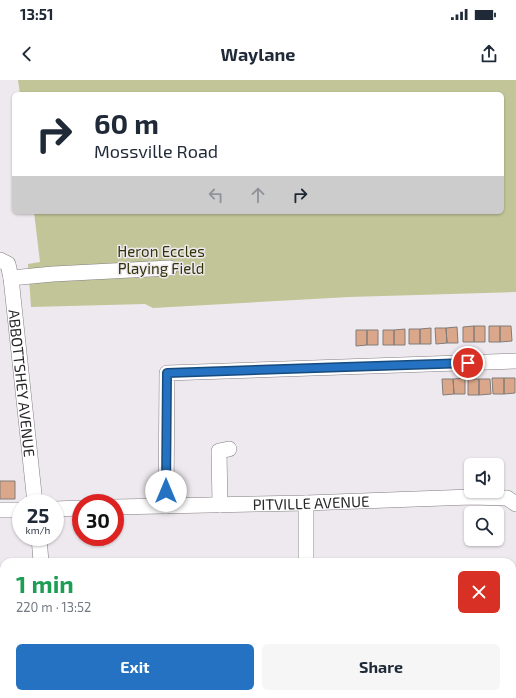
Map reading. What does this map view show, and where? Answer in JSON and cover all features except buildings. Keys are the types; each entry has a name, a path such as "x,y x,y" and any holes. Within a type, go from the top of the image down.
{"street":[{"path":"6,268 53,274 170,268"},
{"name":"ABBOTTSHEY AVENUE","path":"6,268 34,494"},
{"path":"166,506 167,373 516,361"},
{"path":"220,505 219,451 229,449"},
{"name":"PITVILLE AVENUE","path":"124,507 306,503 471,497 513,500"},
{"path":"306,503 306,558"},
{"path":"0,510 12,510"},
{"path":"40,546 41,558"}],"green space":[{"name":"Heron Eccles Playing Field","path":"18,80 516,80 516,292 349,297 153,308 145,304 31,307 28,264 40,262 34,214 504,214 504,92 20,92"}],"route":[{"path":"166,491 167,373 468,363"}]}
